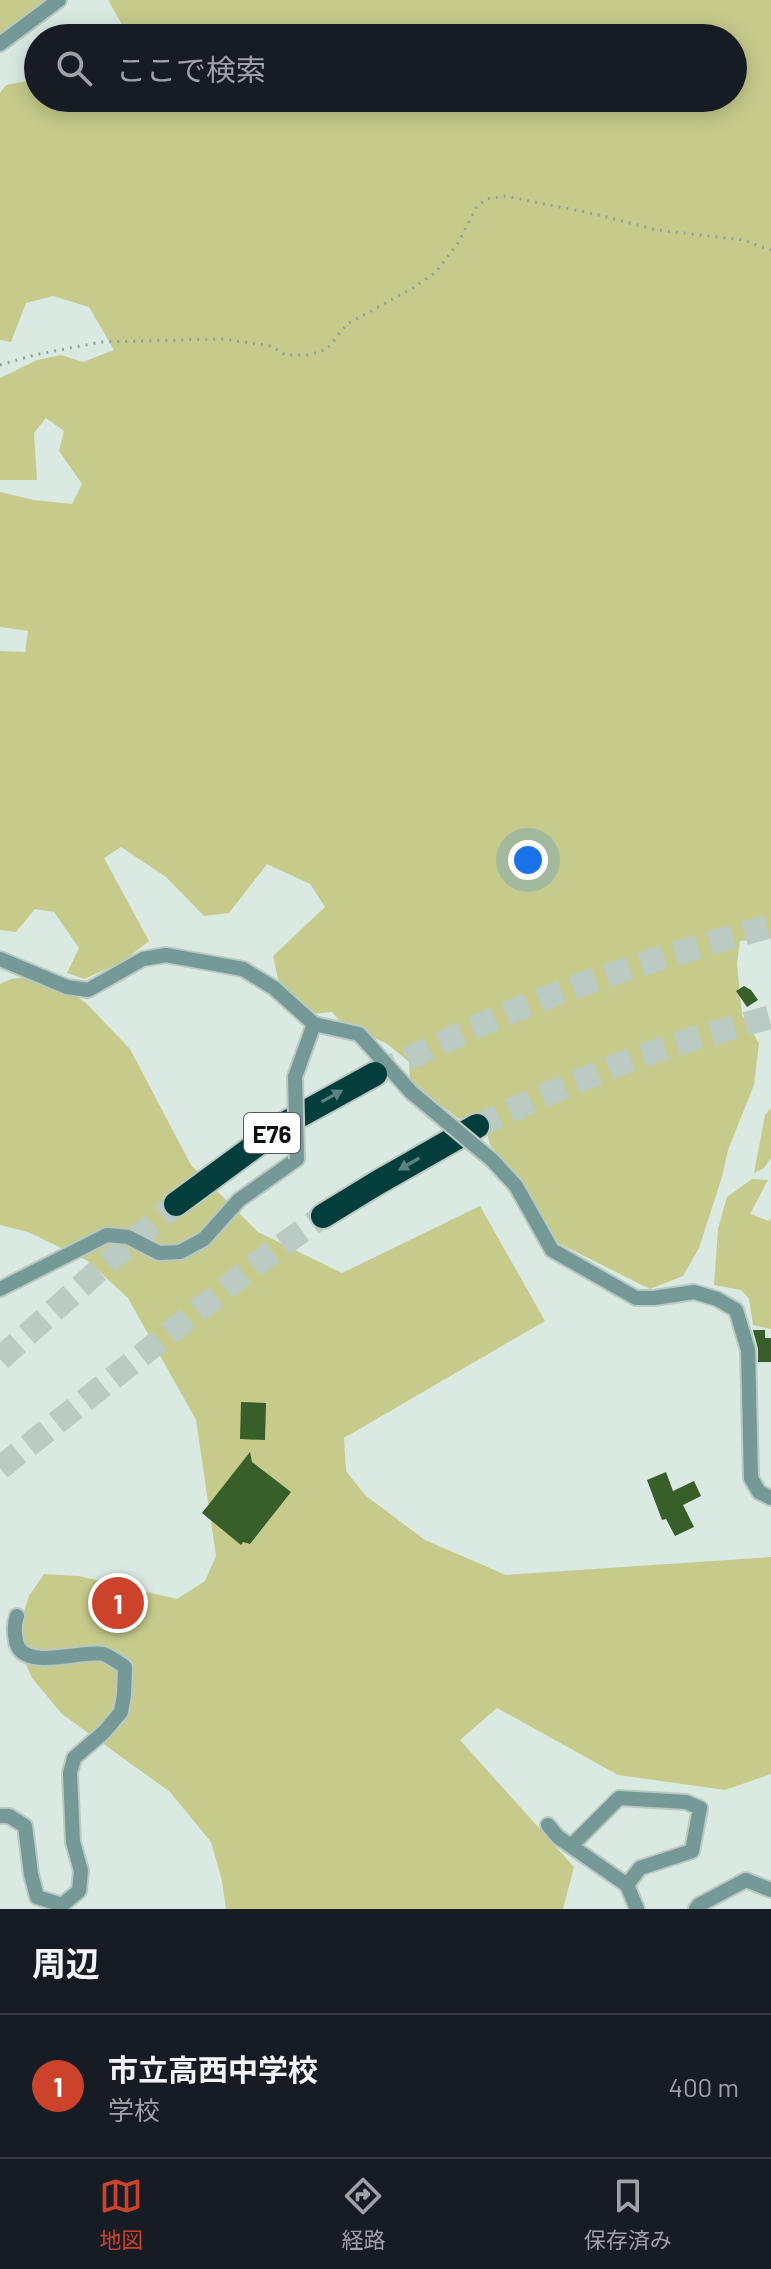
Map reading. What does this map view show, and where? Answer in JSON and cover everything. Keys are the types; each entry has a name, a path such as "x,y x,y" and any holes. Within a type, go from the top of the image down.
{"highway":[{"name":"E76","path":"176,1204 286,1123 375,1074"},
{"path":"323,1216 477,1126"}],"street":[{"path":"27,24 59,0"},
{"path":"0,44 24,26"},
{"path":"0,959 67,987 88,990 143,959 166,955 243,969 274,988 314,1024 359,1034 411,1092 492,1160 516,1186 552,1250 636,1298 694,1292 717,1299 736,1310 748,1350 751,1478 759,1492 771,1498"},
{"path":"0,1289 107,1235 128,1237 159,1253 180,1252 204,1239 239,1200 297,1159 295,1077 314,1024"},
{"path":"0,1816 9,1816 25,1826 37,1897 62,1905 79,1891 81,1871 73,1842 70,1773 74,1758 104,1732 121,1712 124,1695 125,1667 104,1654 68,1658 29,1656 19,1651 14,1625 17,1616"},
{"path":"571,1846 619,1798 686,1802 700,1808 692,1851 640,1868 627,1885"},
{"path":"548,1825 558,1837 627,1885 637,1909"},
{"path":"696,1909 746,1880 771,1890"}],"path":[{"path":"0,365 101,342 222,339 271,346 286,355 309,355 327,349 347,324 436,272 458,243 477,206 487,199 505,196 657,230 743,240 771,250"}],"green space":[{"path":"0,0 48,0 0,35"},
{"path":"108,0 771,0 771,938 740,941 737,964 742,1015 759,1043 754,1085 728,1150 699,1248 683,1276 650,1289 558,1243 522,1182 490,1145 486,1129 475,1117 459,1119 410,1082 409,1062 386,1043 344,1026 332,1012 311,1014 278,979 273,956 325,907 310,884 267,864 229,913 204,916 166,877 121,847 104,858 149,941 122,962 84,979 67,973 79,948 54,912 35,909 16,932 0,930 0,651 25,652 28,631 0,627 0,492 72,504 82,484 59,451 64,431 46,418 34,433 37,480 0,480 0,378 37,360 61,355 83,362 114,350 89,307 53,296 26,303 11,342 0,340 0,93 6,85 24,82 24,112 747,112 747,24 122,24"},
{"path":"45,975 86,1003 130,1049 191,1165 258,1232 342,1273 480,1206 545,1321 344,1438 346,1471 365,1495 425,1540 506,1575 771,1557 771,1774 725,1790 618,1775 497,1708 460,1740 574,1867 563,1909 226,1909 211,1842 170,1792 62,1714 32,1678 15,1640 29,1596 44,1574 79,1576 177,1599 205,1581 216,1556 196,1420 128,1298 88,1261 28,1232 0,1225 0,984 11,979"},
{"path":"771,1108 771,1158 764,1168 754,1173 765,1115"},
{"path":"752,1179 768,1180 750,1214 769,1221 771,1218 771,1329 753,1325 749,1299 741,1290 714,1285 718,1229 727,1197"}],"building":[{"path":"744,986 758,1000 747,1007 736,991"},
{"path":"753,1330 765,1330 765,1338 771,1338 771,1362 758,1362"},
{"path":"241,1402 266,1403 265,1440 240,1439"},
{"path":"250,1452 252,1462 291,1492 250,1544 243,1542 241,1545 202,1513"},
{"path":"666,1472 673,1491 694,1481 701,1496 683,1505 694,1527 675,1536 666,1519 662,1520 647,1480"}],"tunnel":[{"path":"375,1074 479,1025 578,986 771,926"},
{"path":"477,1126 636,1058 771,1017"},
{"path":"0,1359 176,1204"},
{"path":"0,1468 256,1264 323,1216"}],"place":[{"name":"市立高西中学校","path":"118,1603"}]}
